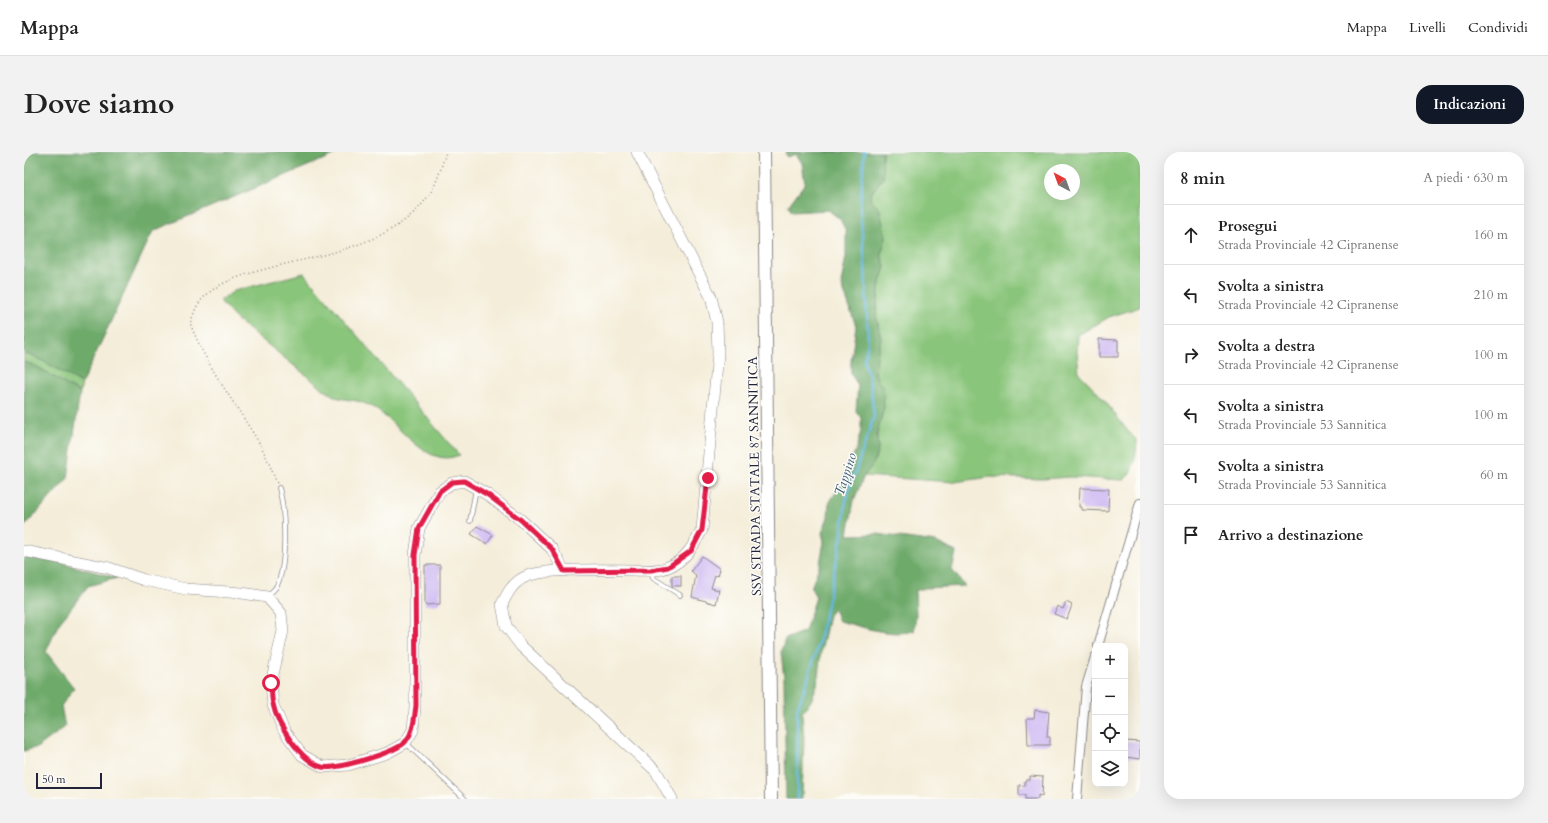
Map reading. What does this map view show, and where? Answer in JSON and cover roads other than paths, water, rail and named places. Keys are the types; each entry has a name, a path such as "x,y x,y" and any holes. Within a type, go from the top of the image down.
{"main road":[{"name":"SSV STRADA STATALE 87 SANNITICA","path":"764,152 771,799"}],"street":[{"path":"637,152 711,297 717,322 718,353 702,530 691,551 668,567 651,570 564,571 535,573 522,578 512,587 502,604 506,626 521,646 656,771 672,799"},
{"path":"24,550 109,568 144,580 186,589 242,592 267,597 281,613 283,631 271,683 273,705 284,731 302,755 323,767 348,764 387,753 405,743 413,730 416,706 415,555 419,528 440,491 452,482 464,481 476,487 521,520 552,549 564,571"},
{"path":"1099,643 1140,503"},
{"path":"1077,799 1086,687 1092,667"}],"lane":[{"path":"470,521 476,487"},
{"path":"267,597 276,587 281,570 284,524 283,503 279,488"},
{"path":"651,570 653,578 680,596"},
{"path":"405,743 465,799"}],"waterway":[{"name":"Tappino","path":"797,799 797,709 819,642 841,539 846,499 874,416 869,377 864,360 868,342 865,267 860,209 864,152"}]}
